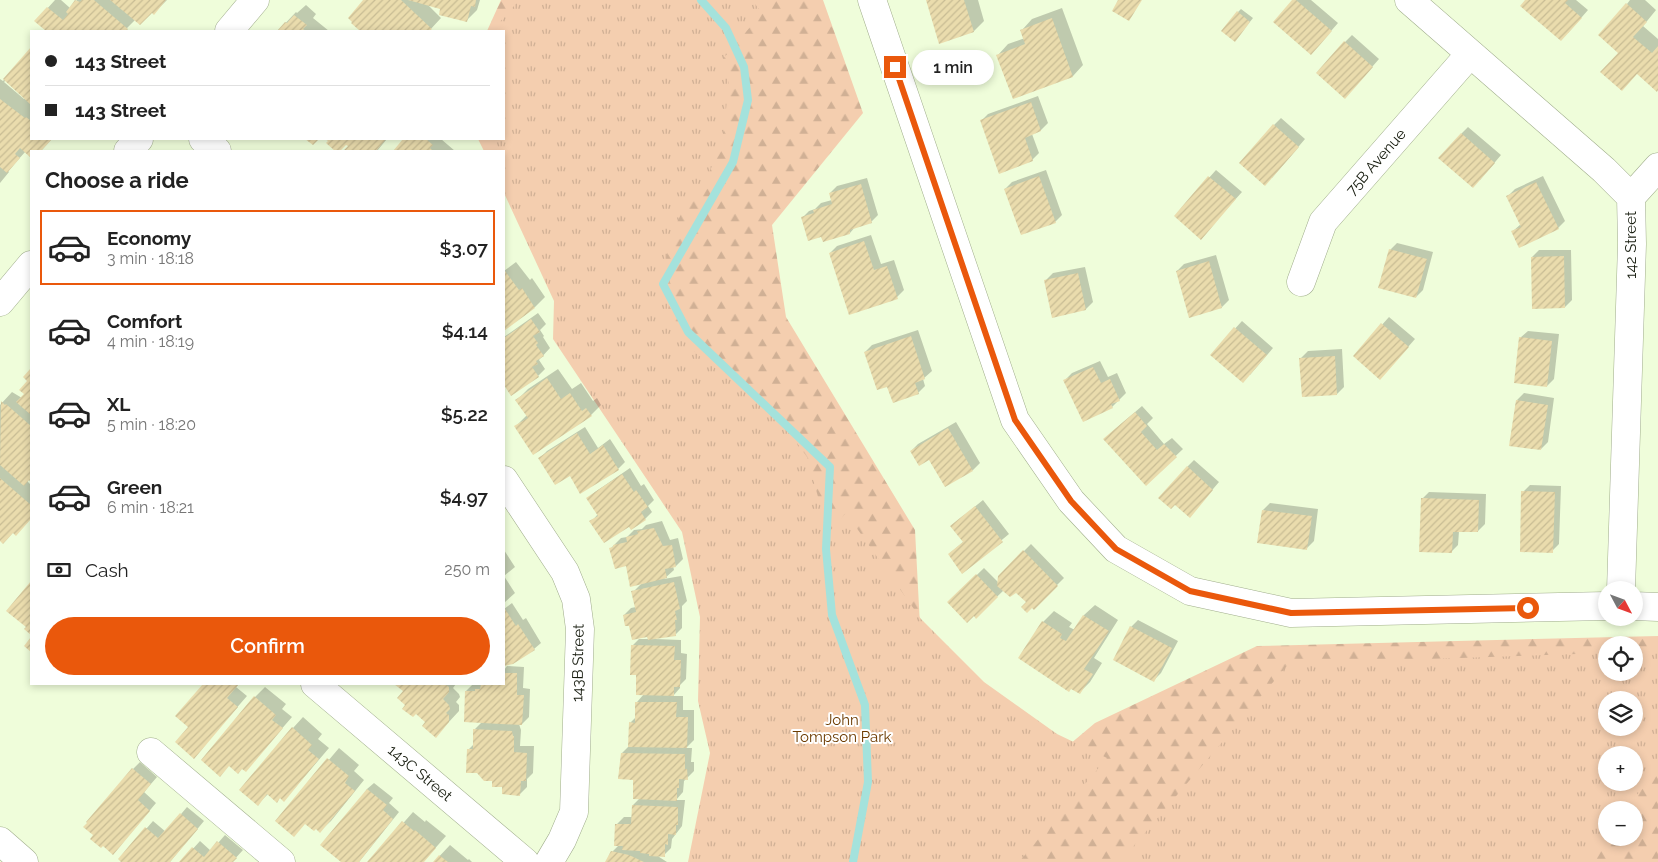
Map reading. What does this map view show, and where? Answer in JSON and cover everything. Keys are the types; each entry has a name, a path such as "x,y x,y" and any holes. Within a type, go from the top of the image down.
{"street":[{"path":"230,30 255,0"},
{"path":"872,0 1015,420 1071,501 1116,549 1190,591 1291,613 1598,606"},
{"name":"142 Street","path":"1409,0 1604,170 1631,197 1632,244 1621,581"},
{"name":"75B Avenue","path":"1302,282 1323,222 1470,54"},
{"path":"129,150 138,140"},
{"path":"203,140 216,150"},
{"path":"1631,197 1658,166"},
{"path":"0,302 30,266"},
{"name":"143B Street","path":"505,482 565,572 576,598 580,628 574,812 562,840 549,862"},
{"path":"1643,606 1658,606"},
{"name":"143C Street","path":"317,685 526,862"},
{"path":"151,752 281,862"},
{"path":"0,841 24,862"}],"green space":[{"path":"501,0 823,0 863,113 772,225 786,317 915,530 921,645 1051,760 1095,723 1257,646 1598,637 1598,681 1643,681 1643,636 1658,636 1658,862 699,862 719,710 680,462 505,140 505,30 487,30"},
{"name":"John Tompson Park","path":"519,0 752,0 762,13 723,59 729,79 723,141 705,182 682,212 673,231 666,259 670,275 668,295 670,320 689,347 758,400 789,432 807,457 828,533 846,513 921,619 984,682 1057,734 1107,758 1019,862 688,862 710,753 698,701 700,617 682,532 553,339 554,301 505,195 505,150 484,150 478,140 505,140 505,30 493,30"},
{"path":"1658,651 1658,770 1643,788 1643,746 1598,746 1598,791 1640,791 1632,801 1598,801 1598,839 1579,862 1120,862 1292,660 1343,662 1598,653 1598,681 1643,681 1643,652"}],"building":[{"path":"75,0 80,2 82,0 94,0 128,29 45,30 34,21 47,7 63,20 68,14 66,12"},
{"path":"110,0 166,0 154,15 152,13 140,25"},
{"path":"363,0 401,0 432,29 359,30 348,18"},
{"path":"408,0 476,0 475,7 471,6 467,22 439,15 440,9"},
{"path":"926,0 964,0 974,32 939,44"},
{"path":"1118,0 1142,0 1129,21 1112,11"},
{"path":"1292,0 1296,0 1332,31 1311,55 1273,22"},
{"path":"1525,0 1568,0 1565,3 1582,18 1561,41 1520,6"},
{"path":"1626,3 1647,22 1633,37 1652,53 1658,46 1657,92 1637,74 1622,91 1600,72 1618,53 1598,35"},
{"path":"1237,11 1250,22 1235,42 1221,31"},
{"path":"294,15 307,25 303,29 304,30 278,30 285,22 287,23"},
{"path":"1052,18 1073,77 1013,99 996,55 1025,44 1020,30"},
{"path":"1344,41 1373,67 1345,99 1316,73"},
{"path":"30,48 30,104 3,79"},
{"path":"0,99 30,120 30,140 51,140 42,150 30,150 30,157 20,148 15,154 20,158 7,173 0,167"},
{"path":"1031,102 1041,131 1025,138 1033,161 999,174 980,120"},
{"path":"1273,124 1299,147 1265,186 1239,163"},
{"path":"1461,133 1495,163 1473,188 1438,158"},
{"path":"306,140 318,140 313,145"},
{"path":"326,140 385,140 377,150 344,150 348,146 346,145 341,150 334,150 326,143 328,141"},
{"path":"402,140 427,140 433,145 430,148 432,150 394,150"},
{"path":"1039,176 1056,223 1021,235 1004,189"},
{"path":"1208,176 1236,199 1201,240 1174,216"},
{"path":"1536,182 1559,229 1519,248 1511,231 1521,227 1506,196"},
{"path":"861,184 872,223 850,230 850,234 823,242 821,237 808,241 801,217 814,213 813,210 832,204 829,193"},
{"path":"864,241 874,270 887,266 898,299 849,315 829,253"},
{"path":"1389,249 1427,259 1416,298 1378,288"},
{"path":"1564,256 1565,308 1532,309 1531,257"},
{"path":"1209,261 1222,308 1189,318 1176,271"},
{"path":"505,271 519,290 522,288 535,308 505,330"},
{"path":"1078,273 1086,310 1052,318 1044,280"},
{"path":"531,319 540,332 533,336 538,343 536,345 544,356 536,361 538,364 532,367 539,377 511,396 505,387 505,337"},
{"path":"1381,323 1409,347 1380,380 1353,356"},
{"path":"1234,327 1267,355 1243,383 1210,355"},
{"path":"911,336 925,379 915,383 919,394 893,403 887,387 877,390 864,352"},
{"path":"1519,337 1552,341 1547,387 1514,383"},
{"path":"1335,356 1337,395 1302,397 1299,358"},
{"path":"1093,367 1101,383 1110,379 1120,401 1111,404 1113,408 1083,422 1063,380"},
{"path":"30,369 30,414 16,402 24,394 19,390 27,381 23,377"},
{"path":"547,378 561,399 570,393 582,411 586,408 592,416 533,455 514,426 528,418 515,400"},
{"path":"1516,400 1548,405 1541,450 1509,446"},
{"path":"1,401 30,425 30,481 24,486 0,465"},
{"path":"1135,412 1147,426 1141,432 1157,450 1164,444 1177,457 1146,486 1103,439"},
{"path":"948,428 973,471 945,487 929,460 919,466 910,451"},
{"path":"577,433 590,454 603,445 619,470 580,494 570,476 555,485 538,458"},
{"path":"1187,466 1213,490 1190,518 1175,505 1171,509 1158,498"},
{"path":"622,474 634,492 636,490 648,507 641,512 646,520 631,530 629,527 604,543 589,521 598,516 586,498"},
{"path":"0,478 30,504 30,520 16,536 13,533 3,544 0,541"},
{"path":"1521,491 1555,492 1553,553 1520,552"},
{"path":"1421,498 1479,500 1478,532 1453,532 1452,553 1419,552"},
{"path":"975,506 1003,542 962,574 948,554 963,542 950,526"},
{"path":"1262,510 1312,516 1307,550 1257,543"},
{"path":"654,528 663,546 672,545 676,567 665,569 667,578 630,587 626,566 615,569 609,548 613,547 613,545 627,542 626,537 638,534 637,531"},
{"path":"1023,550 1058,586 1034,610 1032,608 1027,613 1021,607 1026,602 1016,593 1010,597 997,586 998,576"},
{"path":"976,574 998,597 976,619 974,616 967,623 947,602"},
{"path":"30,582 30,634 24,629 26,627 6,611"},
{"path":"674,582 680,609 675,611 677,620 675,620 676,636 648,640 647,637 632,640 629,626 625,626 623,615 636,612 631,591"},
{"path":"505,609 516,626 518,624 535,650 513,664 505,666"},
{"path":"1083,615 1109,631 1084,669 1093,674 1080,694 1071,689 1069,692 1018,658 1042,621 1062,634 1060,638 1066,641"},
{"path":"1130,626 1172,648 1154,682 1113,660"},
{"path":"30,638 30,651 24,646"},
{"path":"631,645 675,646 674,660 681,660 680,687 674,687 674,696 636,695 636,675 630,675"},
{"path":"505,673 517,673 517,695 524,695 522,725 464,722 465,691 480,689 481,685 505,685"},
{"path":"202,685 238,685 227,698 238,707 194,759 175,742 188,727 175,716"},
{"path":"395,685 446,685 449,687 449,692 443,699 449,705 450,709 446,713 449,715 449,722 436,738 422,726 425,722 416,714 413,717 402,709 405,705 397,698 403,691"},
{"path":"254,696 276,715 272,720 283,728 246,772 242,769 238,774 229,766 220,777 201,760"},
{"path":"635,702 677,702 676,717 688,717 687,748 628,747 629,722 635,723"},
{"path":"292,727 312,745 308,750 319,759 284,802 280,798 277,803 267,794 258,806 239,790"},
{"path":"473,729 512,731 514,736 514,752 527,753 526,781 521,781 520,796 502,794 502,787 492,787 492,781 484,781 477,773 466,773 467,749 473,749"},
{"path":"621,753 685,754 685,769 687,769 688,780 679,779 677,801 633,799 633,780 618,779"},
{"path":"327,758 349,776 345,783 355,791 320,833 305,824 294,837 275,821"},
{"path":"132,768 151,784 138,800 150,811 113,855 103,846 101,848 90,839 93,835 83,827"},
{"path":"367,789 387,805 383,810 393,819 359,862 341,862 320,845"},
{"path":"632,805 678,807 676,835 668,834 668,845 665,844 665,857 649,856 649,854 640,853 640,851 622,850 623,846 614,846 615,824 631,824"},
{"path":"180,813 198,829 170,862 121,862 118,859 145,827 158,838"},
{"path":"402,821 436,848 424,862 367,862"},
{"path":"217,841 237,858 233,862 179,862 192,847 204,857"},
{"path":"611,851 629,855 644,862 605,862"},
{"path":"439,855 448,862 433,862"}],"waterway":[{"path":"701,0 726,28 744,67 748,100 733,162 663,284 688,332 830,467 826,549 832,615 865,705 868,782 853,862"}],"route":[{"path":"895,67 1015,420 1071,501 1116,549 1190,591 1291,613 1528,608"}]}
